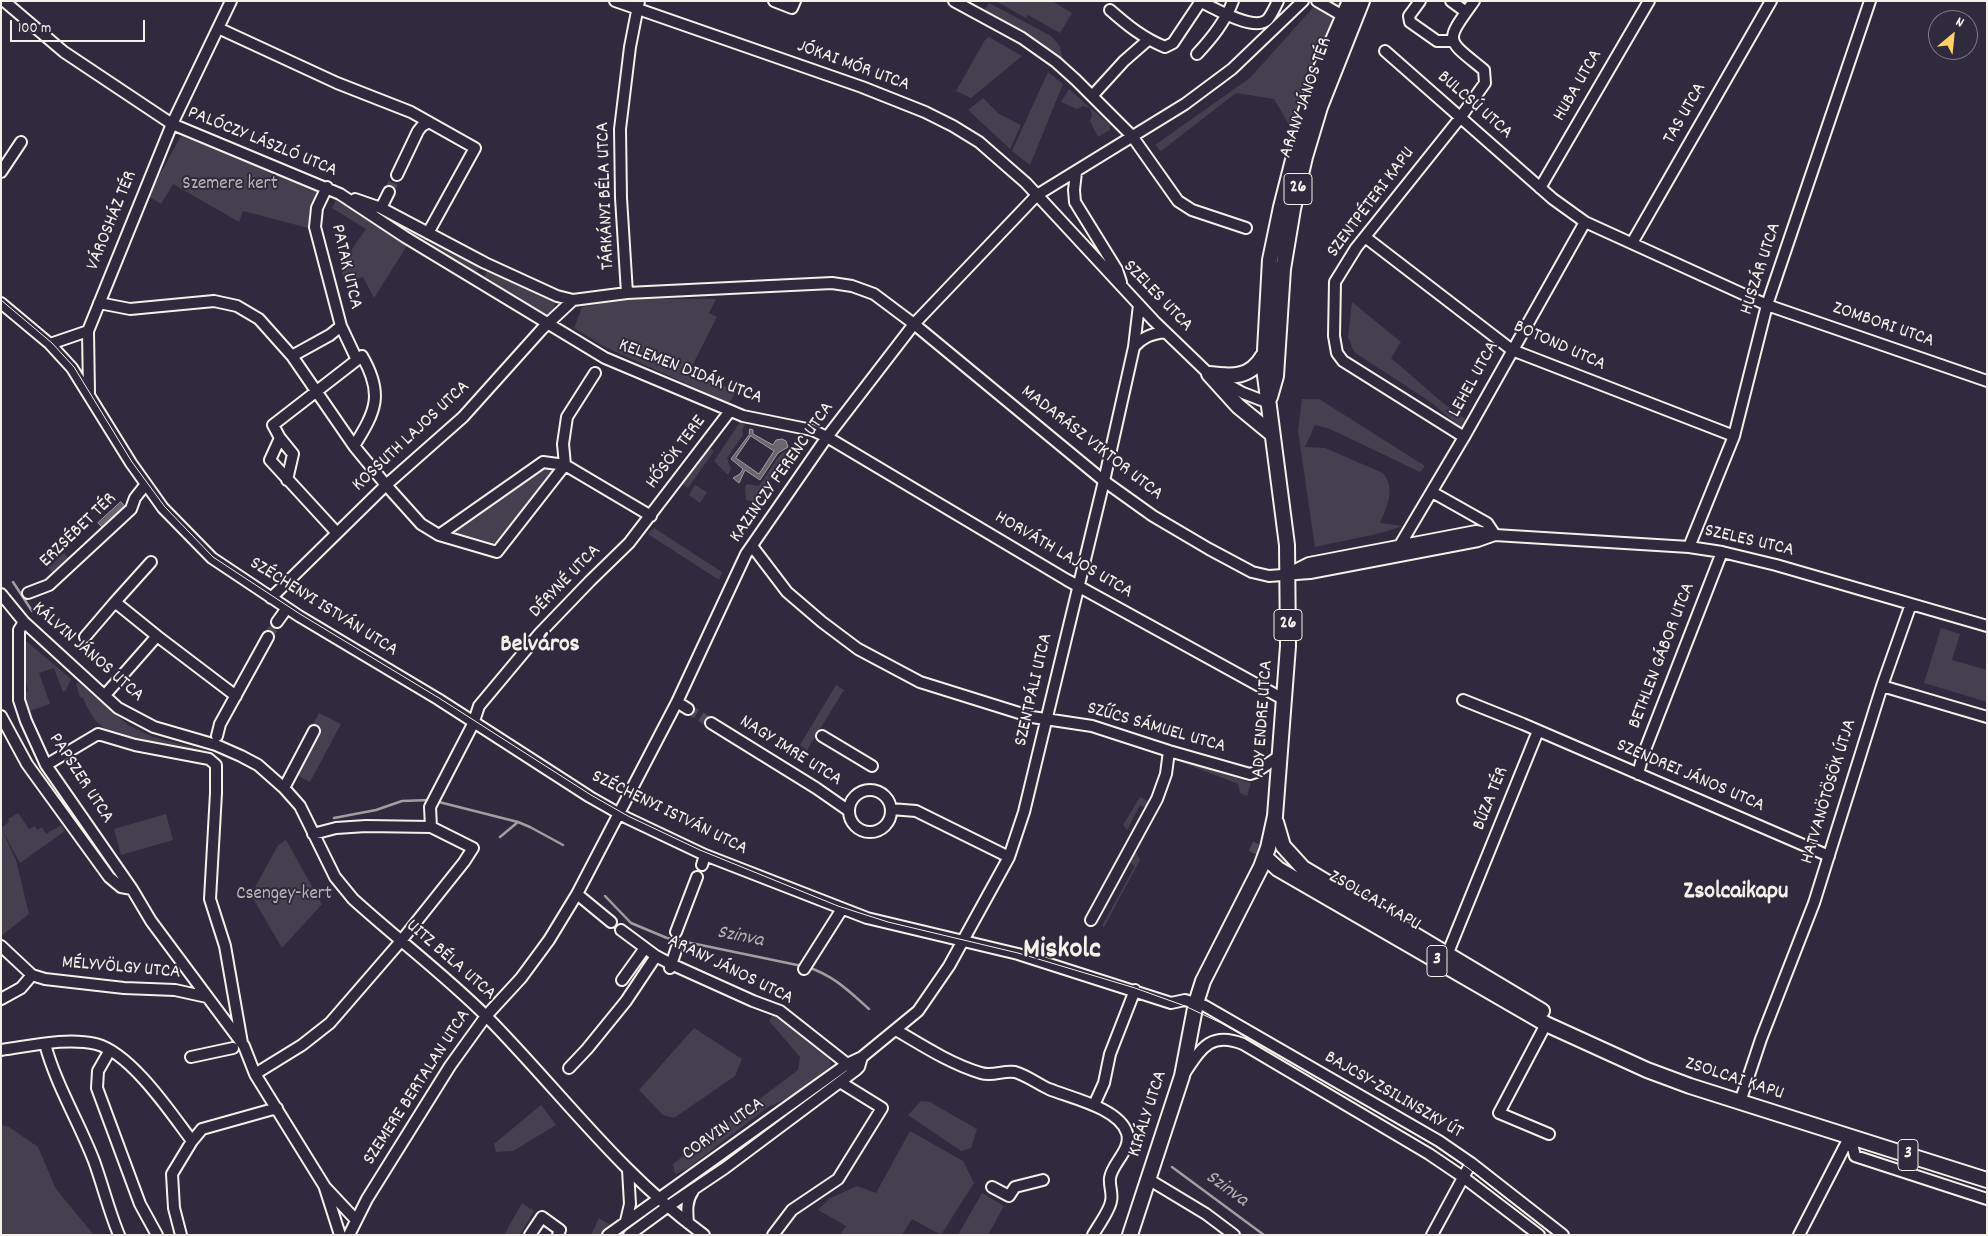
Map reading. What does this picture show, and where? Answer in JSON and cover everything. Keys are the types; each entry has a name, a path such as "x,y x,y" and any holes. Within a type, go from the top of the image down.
{"main road":[{"name":"ARANY JÁNOS TÉR","path":"1264,356 1270,260 1281,207 1304,117 1321,68 1343,16 1356,4"},
{"name":"ARANY JÁNOS TÉR","path":"1269,403 1276,376 1283,269 1293,209 1305,157 1320,108 1356,4"},
{"path":"1209,374 1230,377 1248,372 1258,365 1264,356"},
{"name":"26","path":"1264,356 1272,434"},
{"path":"1209,374 1238,406 1272,434"},
{"name":"ADY ENDRE UTCA","path":"1196,1003 1207,971 1265,857 1275,816 1288,646 1288,574 1287,545 1272,434"},
{"path":"1275,816 1280,839 1288,852 1303,868"},
{"name":"ADY ENDRE UTCA","path":"1265,857 1280,839"},
{"name":"ZSOLCAI KAPU","path":"1265,857 1282,856 1330,883 1447,955 1552,1016 1581,1039"},
{"name":"ZSOLCAI KAPU","path":"1265,857 1278,869 1546,1024 1647,1070 1740,1102 1987,1180"},
{"name":"KIRÁLY UTCA","path":"1130,1235 1182,1076 1196,1003"}],"street":[{"name":"PALÓCZY LÁSZLÓ UTCA","path":"4,1 64,52 172,124 327,187 405,237 548,323"},
{"name":"VÁROSHÁZ TÉR","path":"89,394 88,331 172,124 231,1"},
{"name":"JÓKAI MÓR UTCA","path":"615,1 638,5 862,87 924,112 953,126 979,142 1037,195"},
{"path":"774,1 792,8 795,1"},
{"path":"954,1 1022,38 1094,95 1132,136 1178,201 1192,210 1246,228"},
{"path":"1110,10 1132,30 1148,40 1165,47 1173,43 1201,1 1250,24 1260,24 1267,20 1278,1"},
{"path":"1197,54 1211,39 1228,14 1233,1"},
{"path":"1132,136 1185,104 1232,69 1303,1"},
{"path":"1317,1 1343,16"},
{"path":"1420,1 1409,16 1410,22 1436,41 1453,41 1452,33 1474,1"},
{"path":"1451,1 1466,12"},
{"name":"HUBA UTCA","path":"1540,188 1648,1"},
{"name":"TAS UTCA","path":"1632,243 1771,1"},
{"name":"HUSZÁR UTCA","path":"1689,547 1734,436 1767,306 1870,1"},
{"name":"TÁRKÁNYI BÉLA UTCA","path":"627,293 621,198 620,129 638,5"},
{"path":"218,28 337,82 411,112 475,148 428,233"},
{"path":"1094,95 1124,61 1148,40"},
{"name":"SZENTPÉTERI KAPU","path":"1453,41 1456,48 1484,70 1486,82 1460,118 1365,237 1335,282 1334,336 1337,353 1343,361 1464,437"},
{"name":"BULCSÚ UTCA","path":"1385,51 1540,188 1585,222 1632,243"},
{"path":"397,175 418,132 422,126 429,122"},
{"name":"KAZINCZY FERENC UTCA","path":"618,813 677,702 752,546 827,437 914,324 1037,195 1132,136"},
{"path":"1,172 21,142"},
{"path":"1076,172 1075,202 1116,270 1123,288"},
{"name":"PATAK UTCA","path":"327,187 317,208 315,227 341,326 357,360 362,356 369,368 376,389 371,417 354,446"},
{"path":"381,208 389,192"},
{"name":"PALÓCZY LÁSZLÓ UTCA","path":"340,194 381,208 485,263 557,296 574,300"},
{"name":"SZELES UTCA","path":"1037,195 1139,305 1209,374 1243,393 1269,403"},
{"name":"LEHEL UTCA","path":"1401,550 1585,222"},
{"path":"405,237 411,224"},
{"name":"BOTOND UTCA","path":"1365,237 1512,350 1734,436"},
{"path":"1632,243 1767,306"},
{"path":"476,280 485,263"},
{"name":"MADARÁSZ VIKTOR UTCA","path":"574,300 627,293 740,289 832,283 852,286 874,294 914,324 1104,481 1153,516 1238,566 1269,576 1288,574"},
{"name":"KOSSUTH LAJOS UTCA","path":"271,598 386,486 463,417 548,323 574,300"},
{"path":"99,303 130,310 214,301 237,306 259,318 292,356 354,446 386,486 421,524 439,534 497,552 565,465 563,444 567,417 595,373"},
{"name":"VÁROSHÁZ TÉR","path":"1,303 50,344 72,368 130,463 146,484"},
{"name":"SZENTPÁLI UTCA","path":"880,1043 918,1011 964,941 1010,857 1024,812 1077,585 1104,481 1134,347 1139,305"},
{"name":"ZOMBORI UTCA","path":"1767,306 1987,381"},
{"name":"KELEMEN DIDÁK UTCA","path":"548,323 605,358 730,411 743,416 812,430 827,437"},
{"name":"PATAK UTCA","path":"292,356 330,335 341,326"},
{"path":"50,344 88,331"},
{"path":"1134,347 1151,334 1165,332"},
{"path":"287,480 293,454 280,438 273,425 357,360"},
{"name":"HŐSÖK TERE","path":"651,516 730,411"},
{"name":"HORVÁTH LAJOS UTCA","path":"827,437 1066,580 1285,700"},
{"path":"280,438 270,460 337,533"},
{"path":"439,534 543,462 565,465 651,516"},
{"name":"ERZSÉBET TÉR","path":"28,593 49,585 131,509 135,498 146,484"},
{"name":"SZÉCHENYI ISTVÁN UTCA","path":"146,484 163,508 212,558 271,598 473,722 590,797 704,860 842,910 888,924 1018,954 1171,1003 1185,1000 1196,1003"},
{"path":"1432,492 1487,523 1495,535"},
{"name":"DÉRYNÉ UTCA","path":"431,827 430,807 473,722 479,706 540,633 629,543 651,516"},
{"name":"SZELES UTCA","path":"1288,574 1310,573 1401,550 1478,541 1495,535 1689,547 1722,552 1776,565 1987,626"},
{"name":"SZŰCS SÁMUEL UTCA","path":"752,546 787,592 822,622 858,649 920,682 1032,717 1092,726 1169,751 1250,774 1281,755"},
{"name":"BETHLEN GÁBOR UTCA","path":"1638,774 1643,755 1722,552"},
{"path":"86,637 151,562"},
{"name":"KÁLVIN JÁNOS UTCA","path":"1,594 24,622 118,708 154,727 217,741"},
{"path":"115,602 156,636 236,696"},
{"name":"HATVANÖTÖSÖK ÚTJA","path":"1740,1102 1755,1056 1814,903 1882,686 1911,604"},
{"path":"278,622 287,608"},
{"name":"PAPSZER UTCA","path":"24,622 18,630 19,700 29,729 46,766 132,889 151,921 207,997 325,1188"},
{"path":"104,695 156,636"},
{"path":"217,741 220,724 268,637"},
{"path":"1882,686 1987,717"},
{"path":"1463,700 1538,731"},
{"path":"677,702 688,709"},
{"name":"PAPSZER UTCA","path":"1,716 27,764 108,877 121,887 132,889"},
{"name":"NAGY IMRE UTCA","path":"711,723 816,788 849,812"},
{"path":"284,788 314,731"},
{"name":"SZENDREI JÁNOS UTCA","path":"1538,731 1829,856"},
{"name":"BÚZA TÉR","path":"1447,955 1538,731"},
{"path":"46,766 98,734 135,745 213,762 217,769 210,899 225,946 237,1046 191,1057"},
{"path":"822,736 872,766"},
{"name":"UITZ BÉLA UTCA","path":"217,741 258,766 284,788 300,806 335,877 353,900 486,1016 628,1170 667,1207 704,1235"},
{"path":"1092,920 1157,799 1166,774 1169,751"},
{"path":"867,790 880,792 889,802 891,809 885,826 874,832 868,832 856,827 852,823 849,812 852,800 861,792 867,790"},
{"path":"891,809 916,810 1010,857"},
{"name":"SZEMERE BERTALAN UTCA","path":"349,1235 418,1116 450,1066 486,1016 521,978 549,940 577,894 618,813"},
{"path":"255,1074 302,1045 330,1023 401,941 473,848 431,827 366,826 336,828 314,834"},
{"path":"676,932 697,877"},
{"path":"577,894 611,922"},
{"path":"807,964 842,910"},
{"name":"ARANY JÁNOS UTCA","path":"621,930 671,966 780,1011 851,1067"},
{"path":"1,946 32,975 21,988 1,999"},
{"path":"671,966 677,947"},
{"path":"622,980 645,948"},
{"path":"569,1068 588,1049 626,1001 656,956"},
{"name":"MÉLYVÖLGY UTCA","path":"32,975 45,979 124,988 175,990 207,997"},
{"path":"1094,1105 1104,1083 1110,1054 1135,990"},
{"name":"BAJCSY-ZSILINSZKY ÚT","path":"1196,1003 1216,1011 1439,1142 1471,1163 1563,1235"},
{"path":"1546,1024 1499,1113 1549,1134"},
{"path":"896,1030 927,1049 982,1074 993,1075 1004,1072 1016,1072 1048,1088 1094,1105 1114,1117 1122,1125 1127,1132 1128,1142 1110,1177 1111,1202 1093,1235"},
{"name":"BAJCSY-ZSILINSZKY ÚT","path":"1182,1076 1197,1055 1210,1042 1225,1039 1251,1049 1429,1154 1463,1177 1539,1235"},
{"path":"1,1050 71,1042 96,1044 110,1050 145,1081 192,1141"},
{"name":"CORVIN UTCA","path":"608,1235 674,1186 851,1067 880,1043"},
{"path":"45,1044 73,1116 94,1160 119,1235"},
{"path":"110,1050 98,1071 96,1088 140,1204 156,1235"},
{"name":"CORVIN UTCA","path":"629,1235 725,1168 840,1082 851,1067"},
{"path":"774,1235 792,1210 838,1179 882,1108 840,1082"},
{"path":"181,1235 174,1208 172,1174 192,1141 202,1130 277,1108"},
{"path":"1850,1136 1855,1156 1987,1199"},
{"path":"1799,1235 1850,1136"},
{"path":"1432,1235 1471,1163"},
{"path":"628,1170 654,1185 674,1186"},
{"path":"626,1221 630,1204 628,1170"},
{"path":"992,1187 1009,1196 1015,1187 1043,1180"},
{"path":"1148,1180 1206,1214 1234,1235"},
{"path":"325,1188 356,1220"},
{"path":"325,1188 340,1235"},
{"path":"688,1223 689,1196 694,1189"},
{"path":"530,1235 542,1217 560,1230 558,1235"}],"green space":[{"path":"996,1 1052,1 1072,13 1060,33 1028,15 1026,18"},
{"path":"1319,1 1346,1 1278,221 1270,215 1291,128 1274,99 1236,93 1161,151 1155,145 1250,78"},
{"path":"989,3 1051,36 1060,46 1063,62 1035,40 984,11"},
{"path":"989,37 1022,56 971,98 956,91 985,40"},
{"path":"1048,72 1063,84 1030,165 1012,151"},
{"path":"1069,89 1110,125 1110,130 1098,137 1090,121 1092,115 1090,108 1083,106 1077,109 1061,102"},
{"path":"983,98 999,114 1021,125 1010,149 968,110"},
{"name":"Szemere kert","path":"181,136 321,191 309,214 312,229 243,211 239,222 173,184 161,204 148,196"},
{"path":"337,198 408,244 374,298 363,277 344,283 341,265 366,229 332,208"},
{"path":"412,230 477,263 479,267 477,271 473,272 414,236 411,233"},
{"path":"488,269 554,299 554,309 547,314 540,313 484,276"},
{"path":"627,299 716,299 709,313 717,317 691,368 736,392 729,403 605,347 574,328 582,307"},
{"path":"1352,302 1401,342 1391,358 1443,403 1472,424 1464,429 1459,426 1432,403 1354,352 1348,337"},
{"path":"1302,399 1319,399 1425,466 1420,472 1330,429 1315,425 1305,447 1325,448 1383,473 1387,479 1390,492 1380,523 1403,526 1381,533 1315,547 1298,431"},
{"path":"740,422 745,425 742,430 743,435 727,458 731,469 728,475 714,461"},
{"path":"707,447 714,451 688,488 680,483"},
{"path":"790,448 792,451 754,502 746,500 745,486 747,484 759,486 780,455"},
{"path":"548,467 554,473 498,544 448,531"},
{"path":"695,485 707,492 700,503 689,495"},
{"path":"654,528 722,572 719,580 648,534"},
{"path":"64,553 70,559 54,574 48,568"},
{"path":"1941,628 1960,634 1952,660 1987,670 1987,702 1924,683"},
{"path":"26,641 71,679 66,690 63,692 54,668 39,673 50,704 30,711 23,692 28,691 25,678 22,676 23,643"},
{"path":"78,682 128,725 153,737 203,750 205,756 149,746 120,737 108,731 96,721 83,698 80,697 76,684"},
{"path":"836,685 844,690 807,750 800,745"},
{"path":"319,713 341,724 310,782 295,774 311,728"},
{"path":"1177,758 1251,783 1247,796 1240,793 1238,784 1176,760"},
{"path":"1140,797 1150,802 1148,809 1140,805 1127,830 1123,825"},
{"path":"18,813 29,829 35,826 37,830 42,827 46,834 61,825 65,831 20,863 1,828 9,822 8,819"},
{"path":"166,814 173,840 121,855 114,829"},
{"path":"2,830 16,860 29,914 1,936"},
{"name":"Csengey-kert","path":"286,840 322,904 282,948 251,895 278,845"},
{"path":"1135,850 1140,860 1104,927 1102,926 1135,866 1129,862"},
{"path":"774,1013 829,1054 831,1066 796,1094 768,1107 687,1169 675,1174 673,1164 798,1070 800,1057 769,1021"},
{"path":"694,1028 742,1059 735,1076 674,1118 663,1115 639,1090"},
{"path":"921,1101 930,1102 977,1129 971,1148 961,1151 908,1115"},
{"path":"541,1105 556,1125 513,1151 496,1152 494,1144"},
{"path":"1,1125 9,1127 38,1147 56,1189 94,1235 1,1235"},
{"path":"910,1131 963,1161 974,1183 941,1235 912,1219 902,1235 840,1235 846,1226 818,1210 830,1198 857,1186 876,1193"},
{"path":"982,1193 1004,1206 988,1235 958,1235"},
{"path":"522,1203 534,1211 520,1235 504,1235"},
{"path":"599,1218 610,1225 602,1235 591,1235"}],"shaded area":[{"path":"750,429 753,430 753,434 773,445 776,440 782,439 786,441 788,447 778,453 760,480 745,470 739,483 733,478 740,474 743,469 731,459 749,435","holes":["751,436 774,451 759,474 736,458"]},
{"path":"121,502 126,508 104,529 98,523"}],"waterway":[{"name":"Szinva","path":"13,582 32,611"},
{"name":"Szinva","path":"334,818 376,810 402,801 430,800"},
{"name":"Szinva","path":"435,801 518,822 563,845"},
{"path":"500,837 518,822"},
{"name":"Szinva","path":"605,896 631,923 667,938 802,966"},
{"name":"Szinva","path":"807,967 833,979 869,1009"},
{"name":"Szinva","path":"1172,1167 1264,1235"}],"tunnel":[{"path":"389,192 397,175"},
{"path":"268,637 277,622"},
{"path":"688,709 711,723"},
{"path":"1251,846 1307,876"}],"tram line":[{"path":"1,300 52,343 74,367 132,462 165,507 213,557 300,614 439,698 591,795 628,816 700,850 838,906 888,922 1018,953 1135,988 1185,1006 1221,1023 1426,1140 1468,1168 1554,1235"}],"district":[{"name":"Belváros","path":"540,647"},
{"name":"Zsolcaikapu","path":"1736,894"},
{"name":"Miskolc","path":"1062,952"}]}
